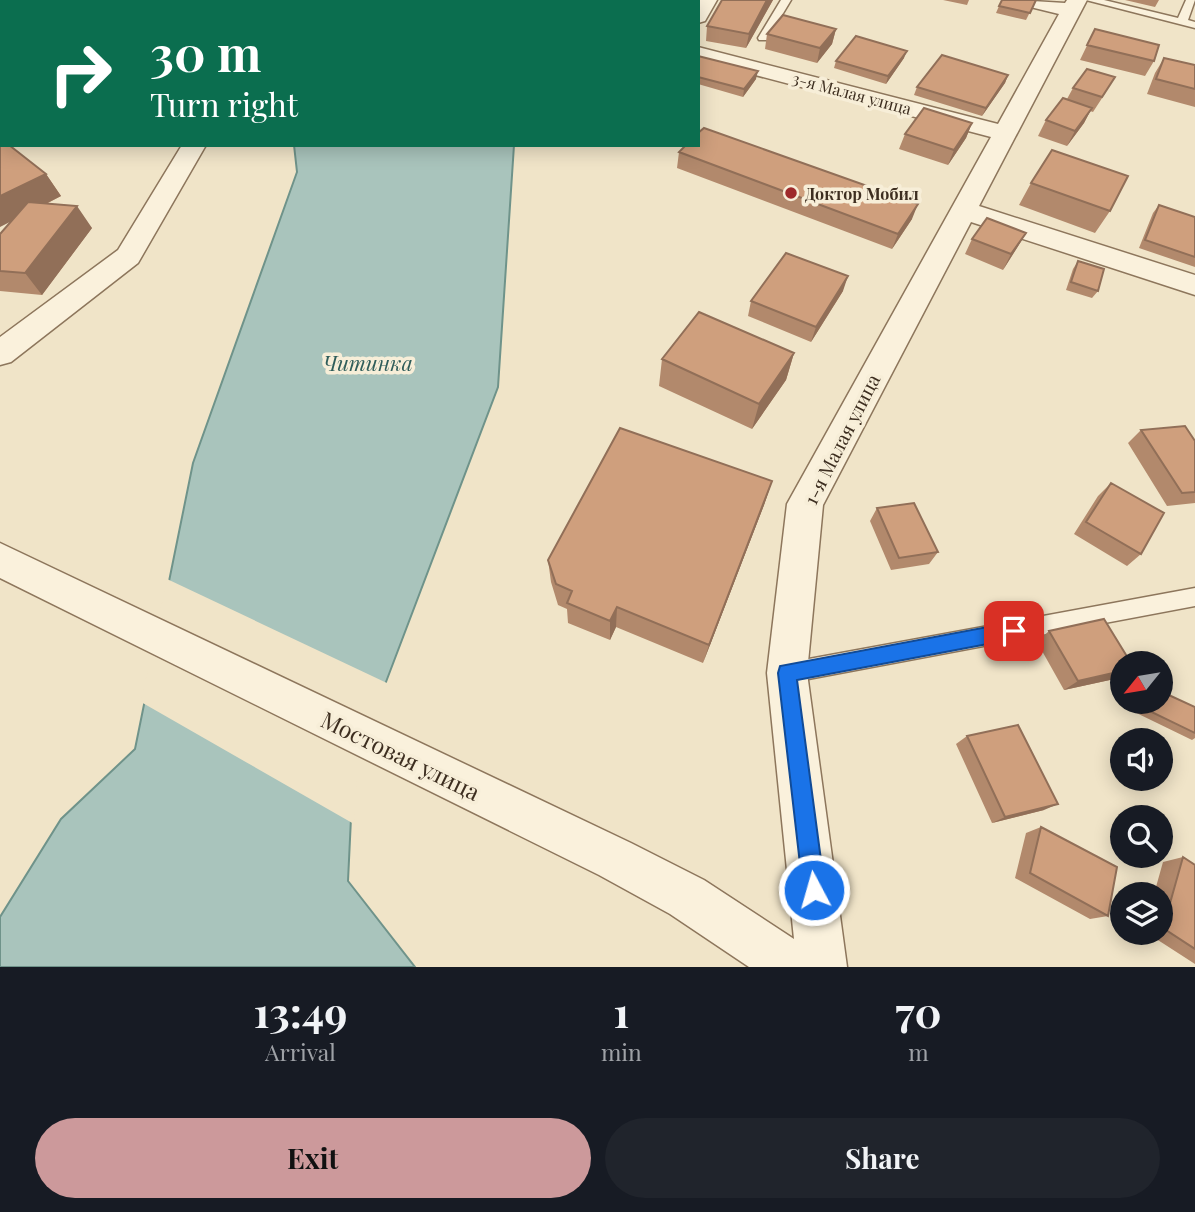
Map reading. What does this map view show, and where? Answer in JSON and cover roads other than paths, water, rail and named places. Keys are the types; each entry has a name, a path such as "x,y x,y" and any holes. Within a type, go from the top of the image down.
{"street":[{"path":"1025,0 1080,3"},
{"name":"1-я Малая улица","path":"822,967 787,673 804,504 1005,133 1080,3"},
{"name":"3-я Малая улица","path":"700,54 1005,133"},
{"path":"0,354 48,314 128,256 193,147"},
{"path":"963,211 1195,285"},
{"name":"Мостовая улица","path":"0,560 615,859 687,897 793,967"}],"lane":[{"path":"763,38 786,0"},
{"path":"1182,22 1191,0"},
{"path":"1080,3 1195,25"},
{"path":"787,673 1195,597"}],"water":[{"name":"Читинка","path":"294,147 514,147 498,387 353,776 348,881 415,967 0,967 0,917 61,819 135,749 193,463 297,172"}],"place":[{"name":"Доктор Мобил","path":"791,193"}]}
